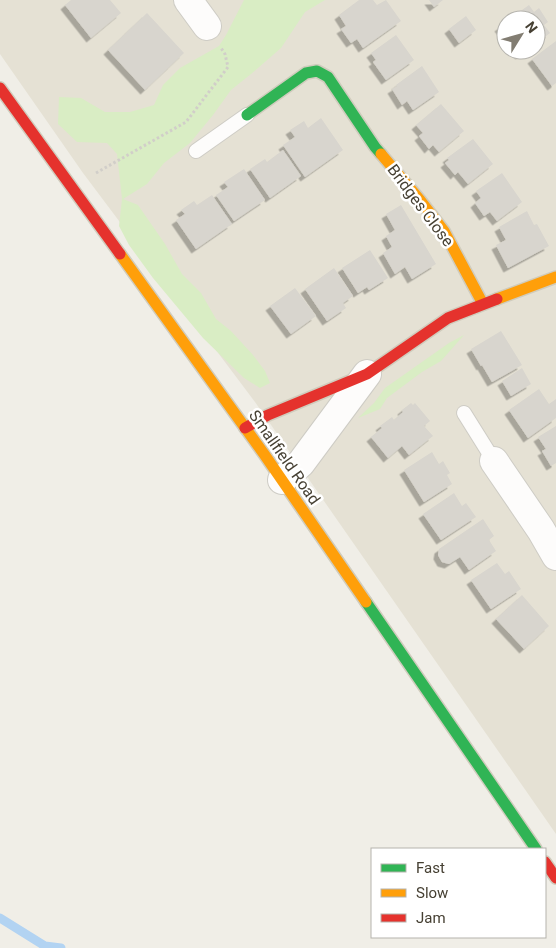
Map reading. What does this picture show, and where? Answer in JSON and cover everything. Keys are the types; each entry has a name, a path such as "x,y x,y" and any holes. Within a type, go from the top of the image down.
{"street":[{"path":"188,0 207,26"},
{"name":"Bridges Close","path":"247,115 306,73 318,71 328,77 375,147 444,231 483,304"},
{"name":"Smallfield Road","path":"0,88 282,480 537,848"},
{"path":"245,428 268,415 367,374 448,318 556,278"},
{"path":"282,480 301,463 367,374"},
{"path":"494,461 541,530 556,556"}],"lane":[{"path":"196,151 247,115"},
{"path":"464,413 494,461"}],"path":[{"path":"71,187 186,122 228,67 225,54 207,26"}],"shaded area":[{"path":"0,0 556,0 556,834 255,402 83,173 0,54"}],"green space":[{"path":"244,0 325,0 305,12 281,48 231,90 190,143 164,163 147,184 123,199 138,205 165,244 182,274 201,293 216,319 231,331 265,371 270,383 260,388 244,378 203,338 153,278 129,245 119,226 122,199 117,154 107,143 77,142 58,124 59,97 81,98 105,112 130,112 154,105 163,85 180,68 219,46"},
{"path":"464,335 441,361 422,372 387,398 380,409 358,418 374,403 385,388 449,343"}],"building":[{"path":"71,0 110,0 121,13 91,38 65,5"},
{"path":"359,0 373,0 377,5 386,0 401,21 363,48 357,39 351,43 341,29 346,26 339,15"},
{"path":"429,0 443,0 434,7"},
{"path":"529,5 533,10 522,10"},
{"path":"147,13 184,53 145,90 108,50"},
{"path":"466,16 476,30 459,43 449,29"},
{"path":"546,28 550,33 546,36"},
{"path":"396,35 414,60 386,80 373,62 376,60 371,53"},
{"path":"556,41 556,83 552,86 533,60 546,60 546,48"},
{"path":"422,66 439,92 413,110 407,101 402,105 392,89"},
{"path":"441,104 464,131 439,152 433,145 429,149 419,136 423,133 416,125"},
{"path":"321,118 343,150 305,177 283,145 295,137 290,130 304,121 308,128"},
{"path":"473,139 493,164 468,184 458,172 455,175 445,163 449,160 447,158"},
{"path":"283,150 301,176 270,198 250,169 265,159 267,162"},
{"path":"244,169 265,200 234,221 216,195 228,187 224,182"},
{"path":"502,173 522,202 497,221 490,212 484,216 475,203 481,198 476,191"},
{"path":"212,195 232,224 196,249 176,220 185,214 181,210 194,201 197,205"},
{"path":"401,205 436,264 412,279 405,267 395,274 383,253 392,247 386,236 395,230 386,214"},
{"path":"527,211 534,225 537,224 549,246 508,268 496,245 506,240 499,227"},
{"path":"370,250 388,278 369,290 367,287 358,293 342,268"},
{"path":"334,268 353,296 343,303 346,308 327,321 305,289"},
{"path":"295,288 316,316 291,334 270,306"},
{"path":"501,331 522,365 492,382 471,349"},
{"path":"522,368 531,384 511,396 502,381"},
{"path":"539,389 549,404 556,399 556,418 528,438 509,410"},
{"path":"411,403 413,405 415,403 430,421 424,426 433,436 409,455 402,446 388,458 371,437 382,428 380,426 392,417 394,420"},
{"path":"556,426 556,463 551,466 542,451 546,449 538,437"},
{"path":"432,452 439,464 443,461 450,473 447,475 452,484 424,502 404,470"},
{"path":"454,493 462,506 466,503 476,517 441,540 423,514"},
{"path":"483,519 494,536 489,540 496,551 469,570 460,557 449,564 442,562 438,555 439,549"},
{"path":"497,563 505,574 509,571 521,589 491,609 471,580"},
{"path":"522,595 549,626 524,649 496,619"}],"waterway":[{"path":"0,918 45,946 61,948"}],"traffic: fast":[{"path":"247,115 306,73 317,71 328,77 381,154"},
{"path":"366,602 535,848"}],"traffic: slow":[{"path":"381,154 444,231 483,304"},
{"path":"120,254 264,454 366,602"},
{"path":"497,299 556,277"}],"traffic: jam":[{"path":"0,88 120,254"},
{"path":"245,428 268,415 367,374 448,318 497,299"},
{"path":"546,863 556,878"}]}
